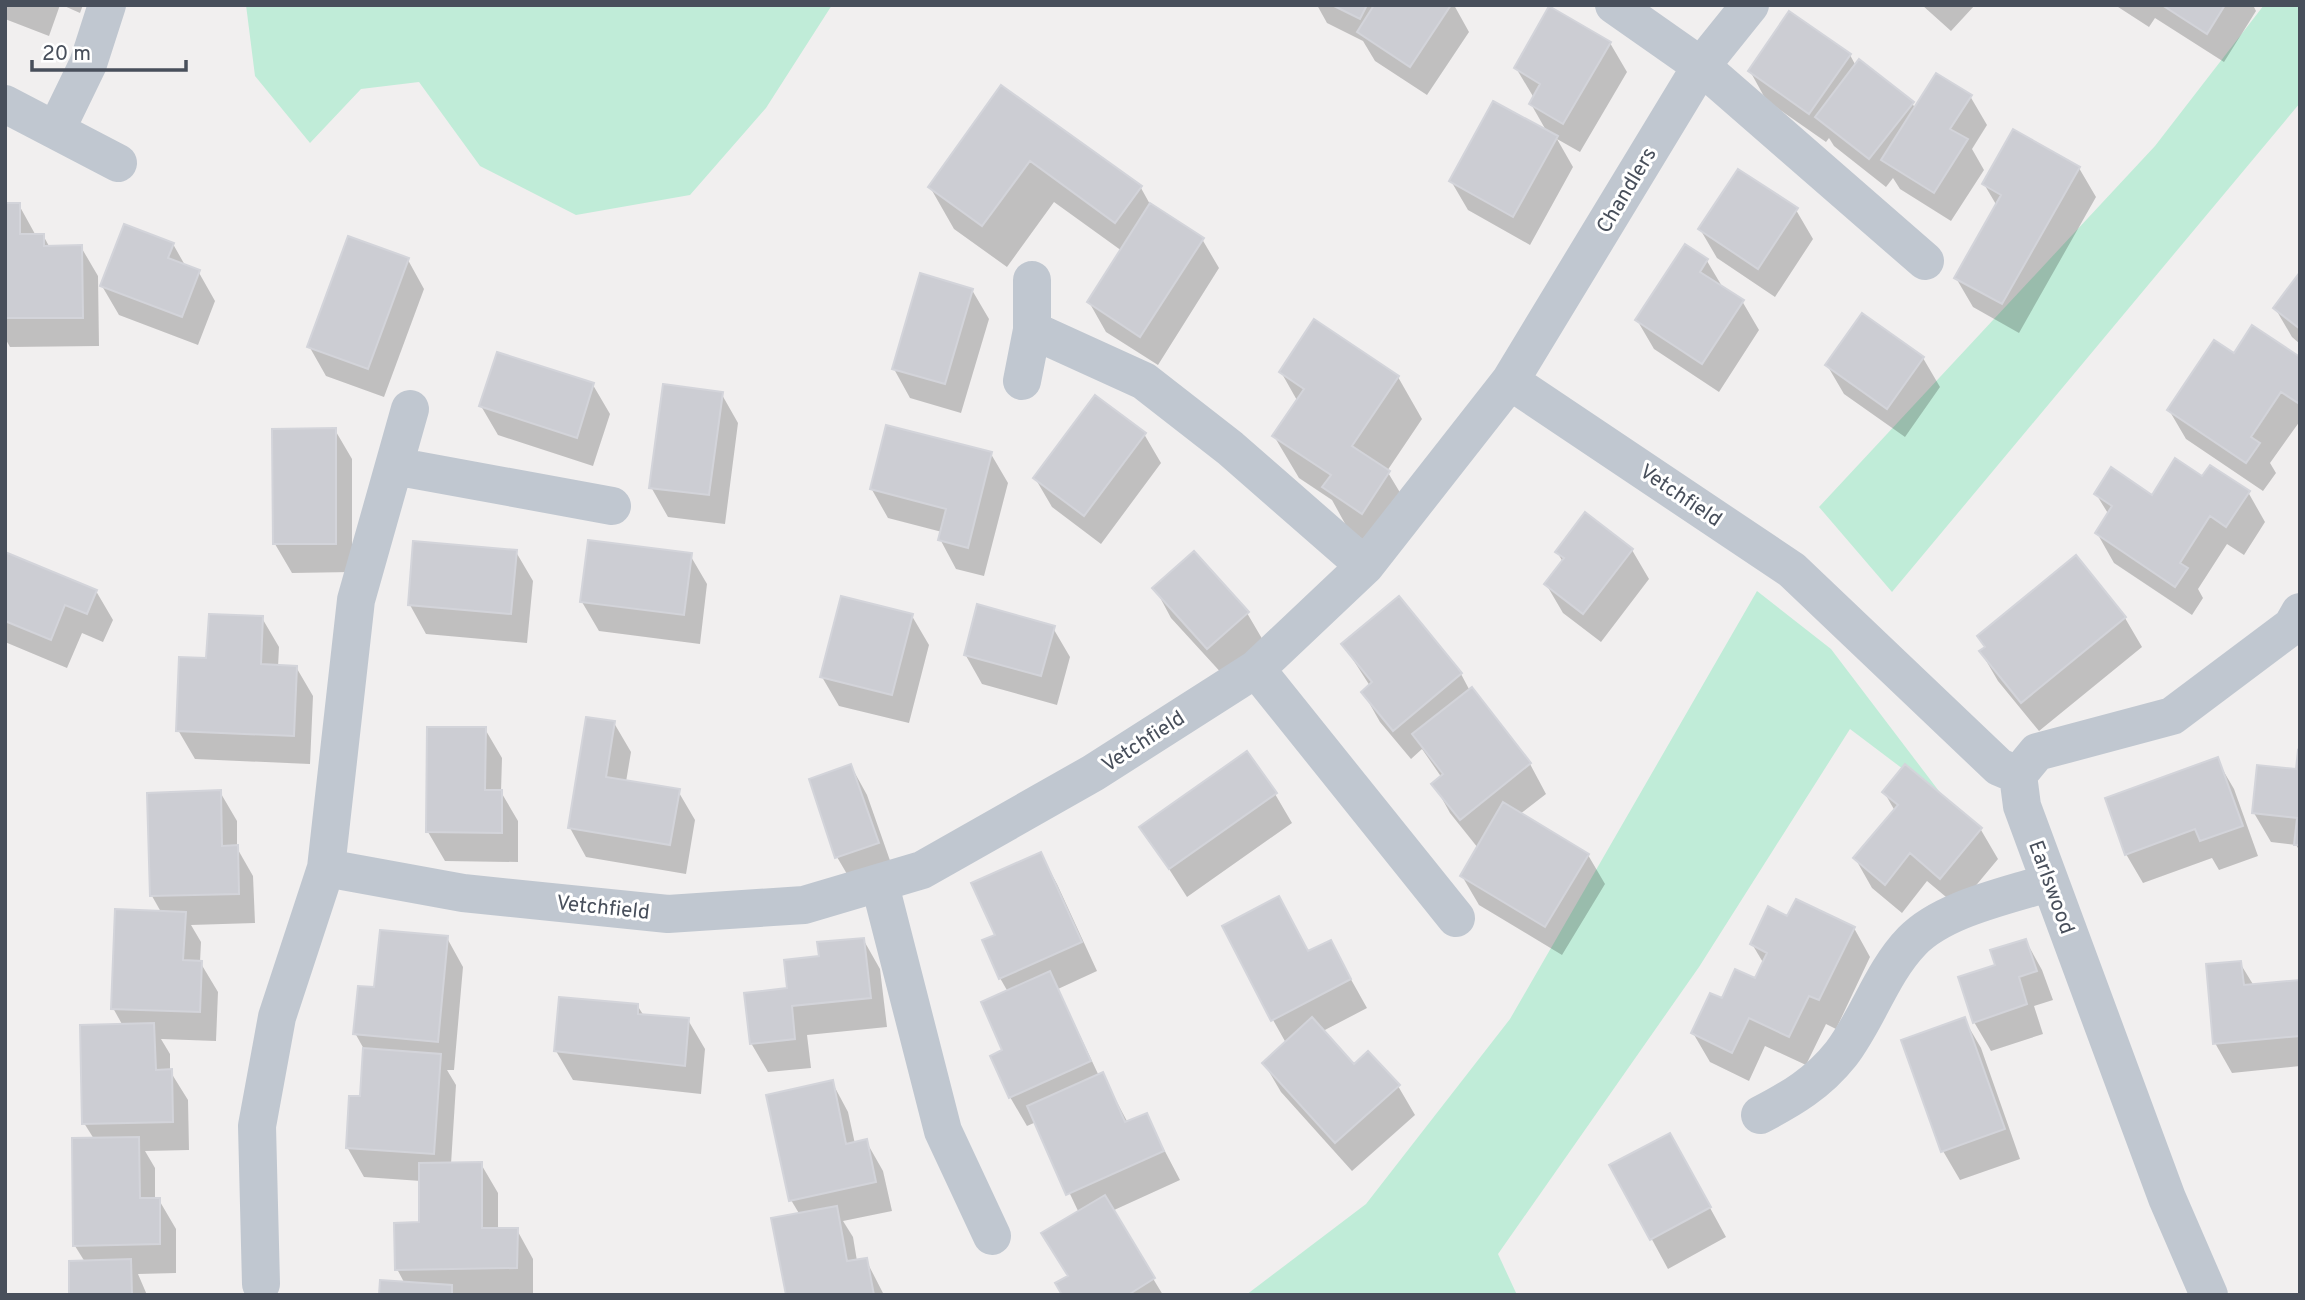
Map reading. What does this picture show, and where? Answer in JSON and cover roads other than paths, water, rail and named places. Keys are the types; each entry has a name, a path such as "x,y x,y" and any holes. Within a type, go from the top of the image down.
{"street":[{"path":"56,130 88,64 107,5"},
{"path":"1614,5 1701,66 1925,261"},
{"name":"Chandlers","path":"1510,381 1701,66 1750,5"},
{"path":"5,104 118,163"},
{"path":"1022,381 1032,330 1032,279"},
{"path":"1032,330 1144,381 1230,448 1365,566"},
{"name":"Vetchfield","path":"326,868 463,892 668,914 804,905 880,885 922,870 1093,773 1256,669 1365,566 1510,381 1792,570 1999,767 2018,775"},
{"path":"261,1284 257,1126 277,1017 326,868 356,600 410,409"},
{"path":"394,466 612,506"},
{"path":"2018,775 2037,752 2172,716 2297,624"},
{"path":"1256,669 1456,918"},
{"name":"Earlswood","path":"2018,775 2022,806 2167,1198 2209,1295"},
{"path":"1760,1115 1803,1093 1841,1054 1882,983 1913,940 1955,913 2050,882"},
{"path":"880,885 943,1131 992,1236"}]}
